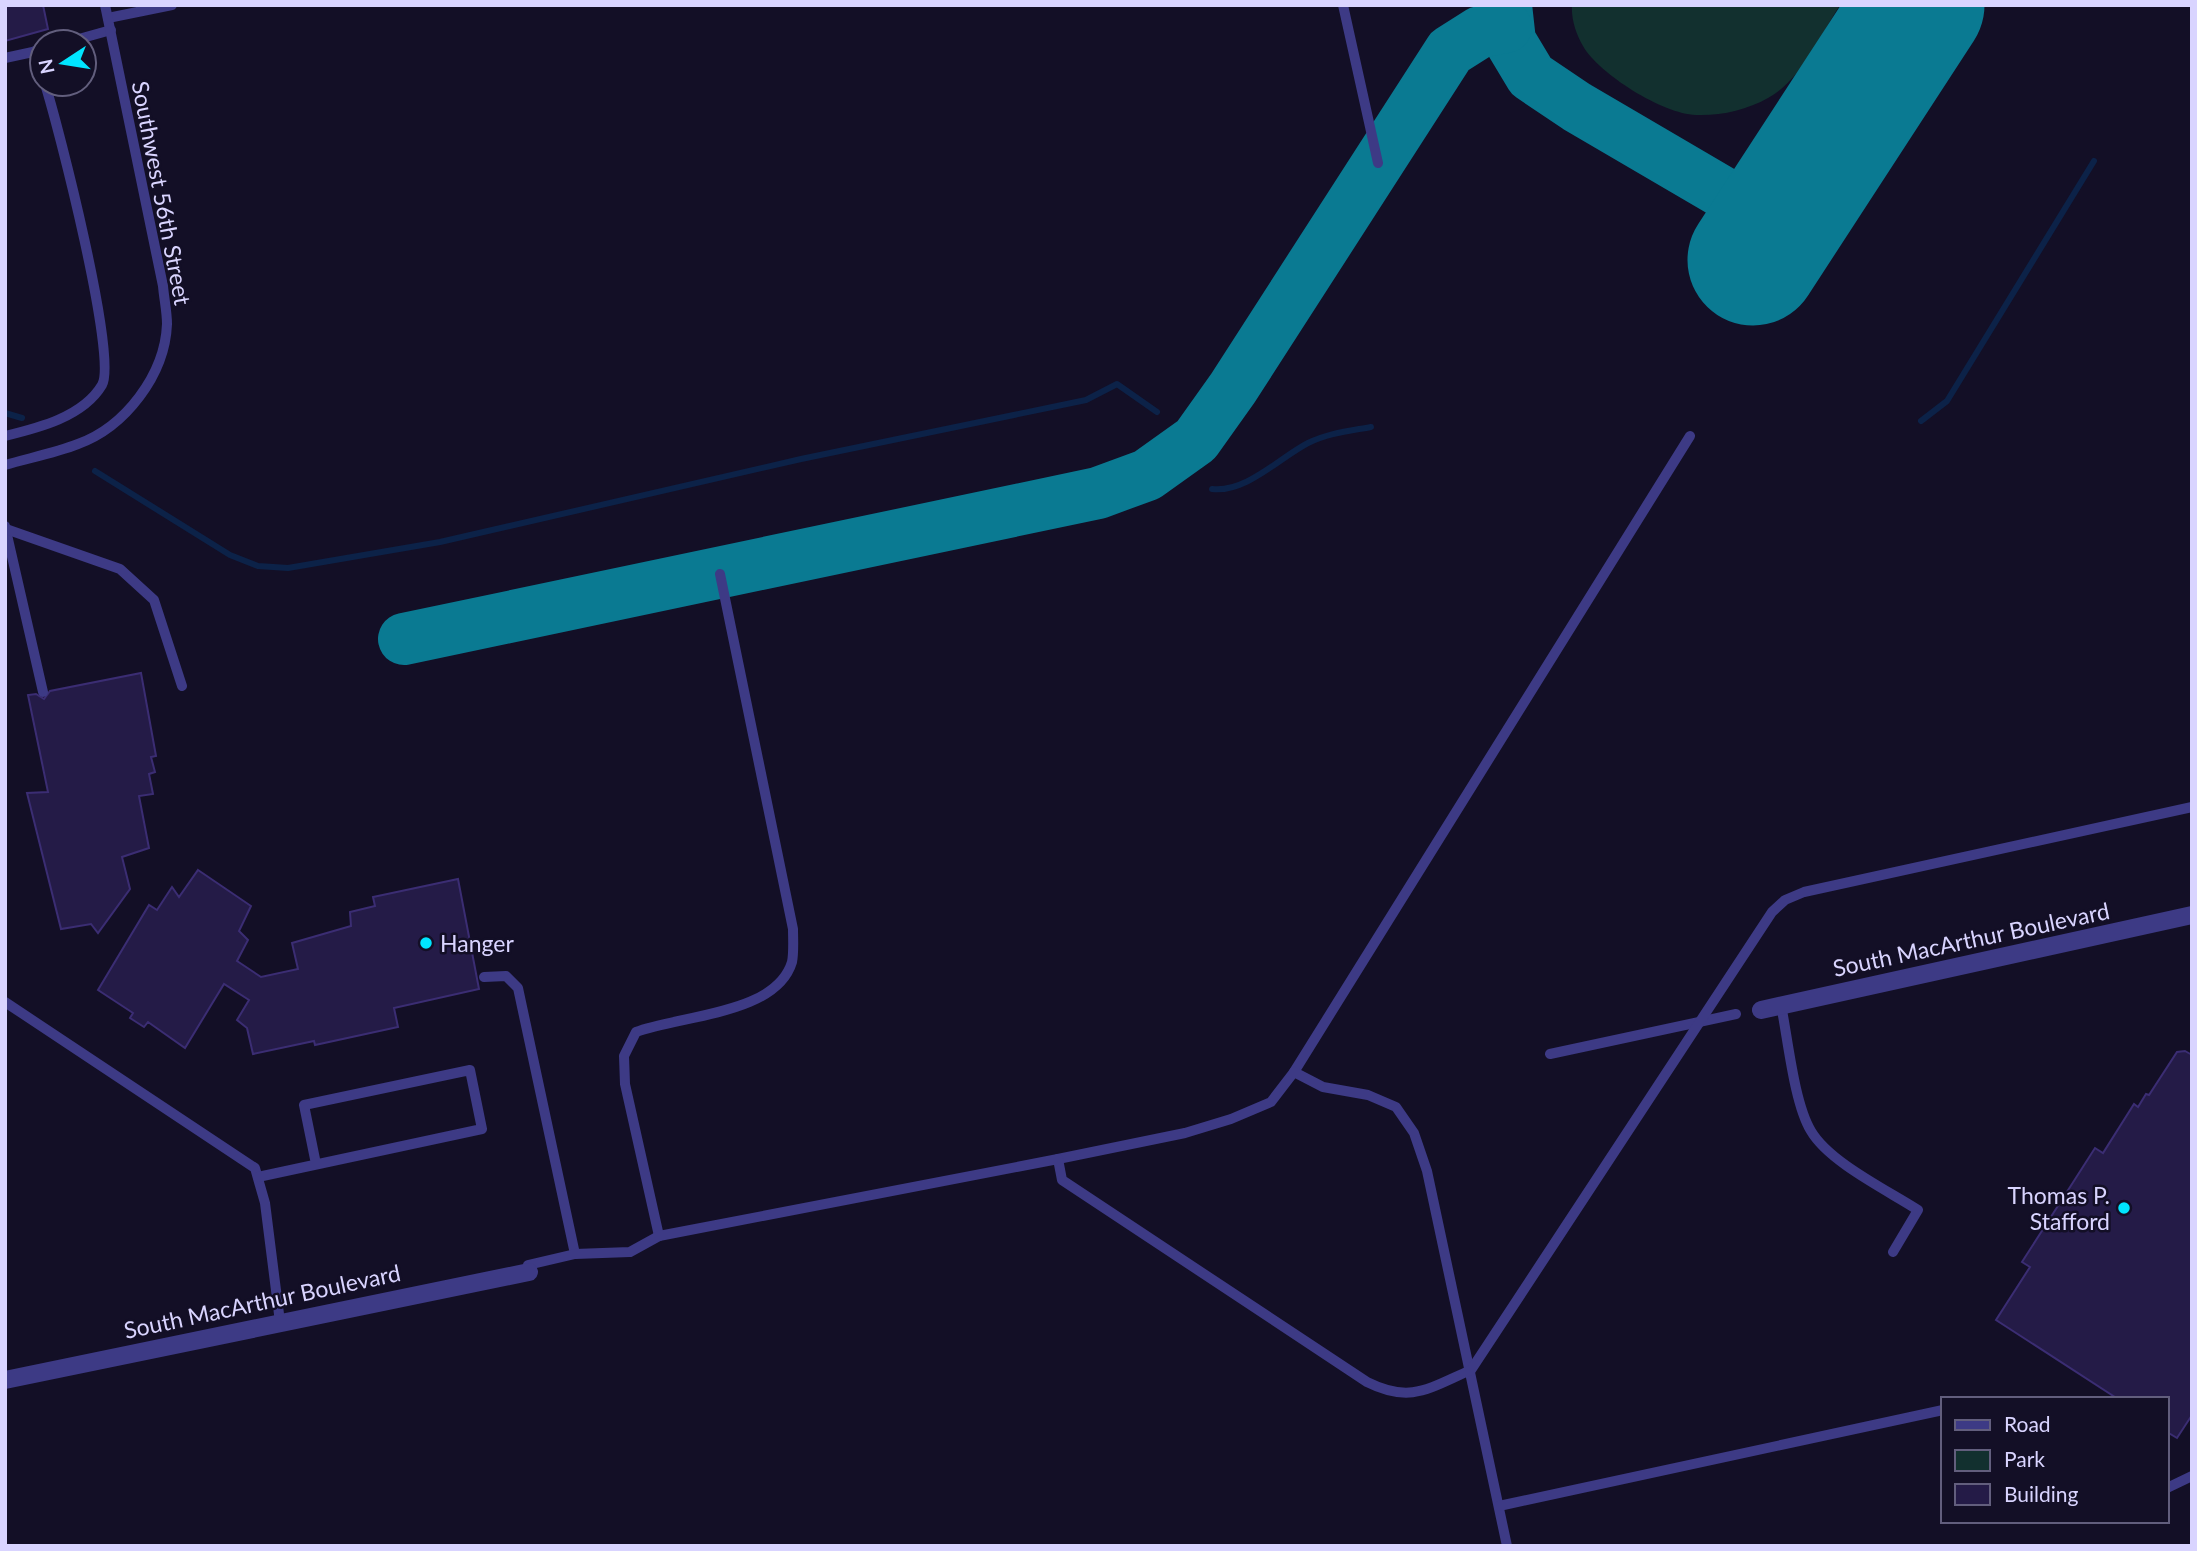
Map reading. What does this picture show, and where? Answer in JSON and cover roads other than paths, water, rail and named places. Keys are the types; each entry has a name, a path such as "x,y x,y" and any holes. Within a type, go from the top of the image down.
{"street":[{"name":"South MacArthur Boulevard","path":"1761,1010 2192,915"},
{"name":"South MacArthur Boulevard","path":"5,1380 528,1268"}],"lane":[{"name":"Southwest 56th Street","path":"5,465 79,444 104,432 122,418 140,396 158,358 167,325 163,286 105,5"},
{"path":"108,18 172,5"},
{"path":"1343,5 1378,163"},
{"path":"98,34 111,30"},
{"path":"5,58 28,53"},
{"path":"5,436 47,425 82,406 103,384 107,362 90,269 48,98"},
{"path":"528,1268 575,1254 630,1252 659,1236 1185,1133 1231,1119 1271,1102 1294,1072 1690,436"},
{"path":"6,527 120,569 154,600 182,686"},
{"path":"6,527 43,692"},
{"path":"659,1236 625,1084 624,1056 636,1032 655,1025 739,1006 771,992 792,962 793,929 720,574"},
{"path":"1058,1159 1062,1180 1367,1382 1390,1394 1413,1393 1471,1370 1772,912 1785,900 1804,892 2192,807"},
{"path":"484,977 506,976 518,988 575,1254"},
{"path":"5,1002 255,1168 265,1203 280,1322"},
{"path":"1781,1005 1803,1112 1811,1131 1824,1147 1918,1210 1893,1252"},
{"path":"1550,1054 1736,1014"},
{"path":"258,1177 482,1129 470,1070 304,1105 316,1164"},
{"path":"1294,1072 1323,1087 1368,1095 1396,1107 1414,1133 1427,1171 1507,1546"},
{"path":"1499,1506 1941,1410"},
{"path":"2169,1487 2192,1476"}],"waterway":[{"path":"1921,421 1947,401 2094,161"},
{"path":"95,471 230,555 258,566 288,568 440,542 801,459 1086,400 1117,384 1157,412"},
{"path":"5,413 22,418"},
{"path":"1212,489 1225,489 1250,480 1308,443 1371,427"}],"place":[{"name":"Hanger","path":"426,943"},
{"name":"Thomas P. Stafford","path":"2124,1208"}]}
